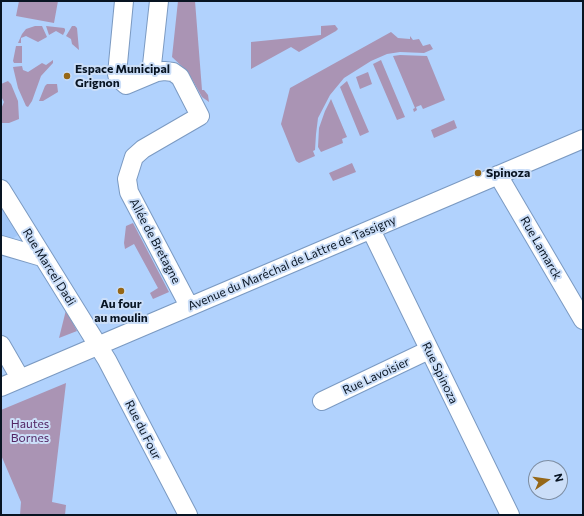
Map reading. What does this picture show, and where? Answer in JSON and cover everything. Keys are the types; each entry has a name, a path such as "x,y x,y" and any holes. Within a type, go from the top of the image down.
{"street":[{"path":"124,1 117,74 118,78 126,85 152,74 159,1"},
{"name":"Allée de Bretagne","path":"152,74 164,71 176,74 180,77 200,116 143,149 134,157 127,179 129,192 190,306"},
{"name":"Avenue du Maréchal de Lattre de Tassigny","path":"1,387 583,139"},
{"name":"Rue Lamarck","path":"498,175 583,320"},
{"name":"Rue Marcel Dadi","path":"1,189 98,346"},
{"name":"Rue Spinoza","path":"370,230 510,515"},
{"path":"1,245 42,257"},
{"path":"1,345 20,378"},
{"name":"Rue du Four","path":"98,346 107,360 188,515"},
{"name":"Rue Lavoisier","path":"322,401 429,350"}],"shaded area":[{"path":"1,203 20,234 8,241 1,240"}],"green space":[{"path":"19,1 58,1 54,23 16,16"},
{"path":"178,1 195,1 202,90 204,90 208,95 209,102 202,97 188,72 172,57"},
{"path":"335,25 338,29 336,31 299,52 291,47 251,69 251,42 321,35 321,26"},
{"path":"35,26 42,26 47,37 38,42 26,36 21,38 21,43 18,43 26,29"},
{"path":"46,26 64,28 65,31 63,35 56,31 49,35"},
{"path":"72,26 77,28 79,50 72,44 71,39 66,36"},
{"path":"391,32 398,38 410,39 410,36 413,40 419,39 423,46 430,44 433,49 424,53 400,52 387,54 371,61 344,78 330,95 318,118 315,150 313,151 315,156 299,163 296,161 281,124 290,88"},
{"path":"16,46 22,46 22,63 14,63 13,61"},
{"path":"393,56 427,56 445,100 423,109 421,105 416,107 417,110 414,112 413,109 415,108"},
{"path":"53,60 53,63 41,76 32,101 28,107 26,106 18,88 13,67 22,66 23,70 28,72 42,63 46,65"},
{"path":"381,60 405,117 397,120 373,64"},
{"path":"368,72 372,84 360,89 356,77"},
{"path":"8,81 11,84 18,101 19,119 9,123 1,123 1,109 4,102 1,96 1,84"},
{"path":"347,81 369,132 360,136 340,87"},
{"path":"47,84 57,84 58,92 43,101 39,101 45,86"},
{"path":"331,99 347,137 342,139 343,143 321,152 318,147 319,128"},
{"path":"454,120 457,128 434,138 431,130"},
{"path":"352,163 356,172 333,181 329,173"},
{"path":"133,223 169,292 153,299 150,293 158,288 134,244 125,249 124,243 126,226"},
{"path":"66,310 77,331 59,338"},
{"name":"Hautes Bornes","path":"66,383 52,502 66,505 65,515 20,515 21,502 1,455 1,410"}],"place":[{"name":"Espace Municipal Grignon","path":"67,76"},
{"name":"Spinoza","path":"478,173"},
{"name":"Au four au moulin","path":"121,291"}]}
